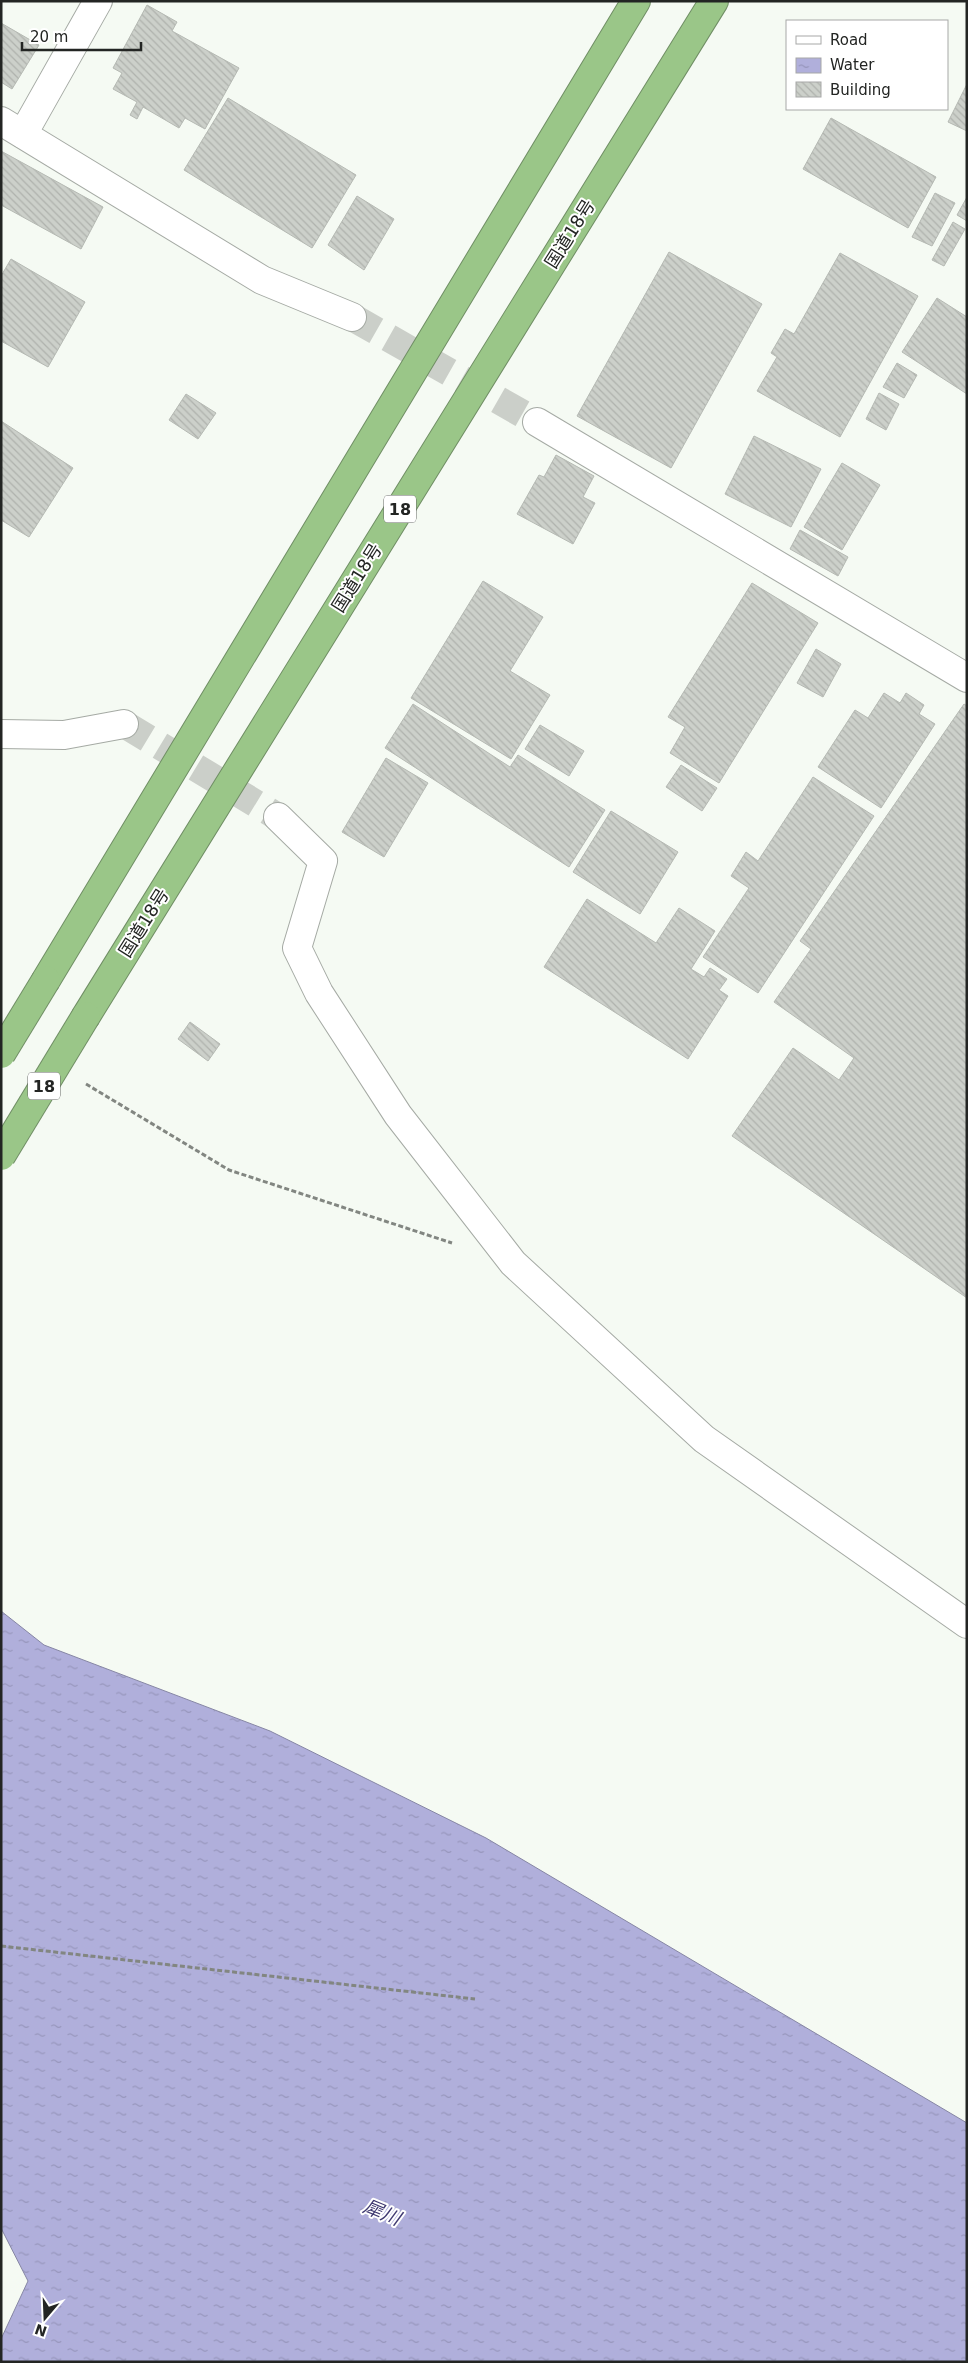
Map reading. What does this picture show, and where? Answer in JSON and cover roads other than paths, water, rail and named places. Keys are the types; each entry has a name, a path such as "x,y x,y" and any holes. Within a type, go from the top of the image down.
{"highway":[{"path":"1,1054 636,1"},
{"name":"国道18号","path":"1,1156 714,1"}],"street":[{"path":"98,1 12,128 262,280 352,317"},
{"path":"537,422 967,678"},
{"path":"1,734 64,735 124,724"},
{"path":"278,817 323,861 297,948 319,993 398,1115 513,1263 704,1439 967,1624"}],"water":[{"name":"犀川","path":"1,1611 44,1645 270,1731 486,1838 967,2123 967,2362 1,2362 1,2339 28,2281 1,2228"}],"tunnel":[{"path":"352,317 537,422"},
{"path":"124,724 278,817"}]}
